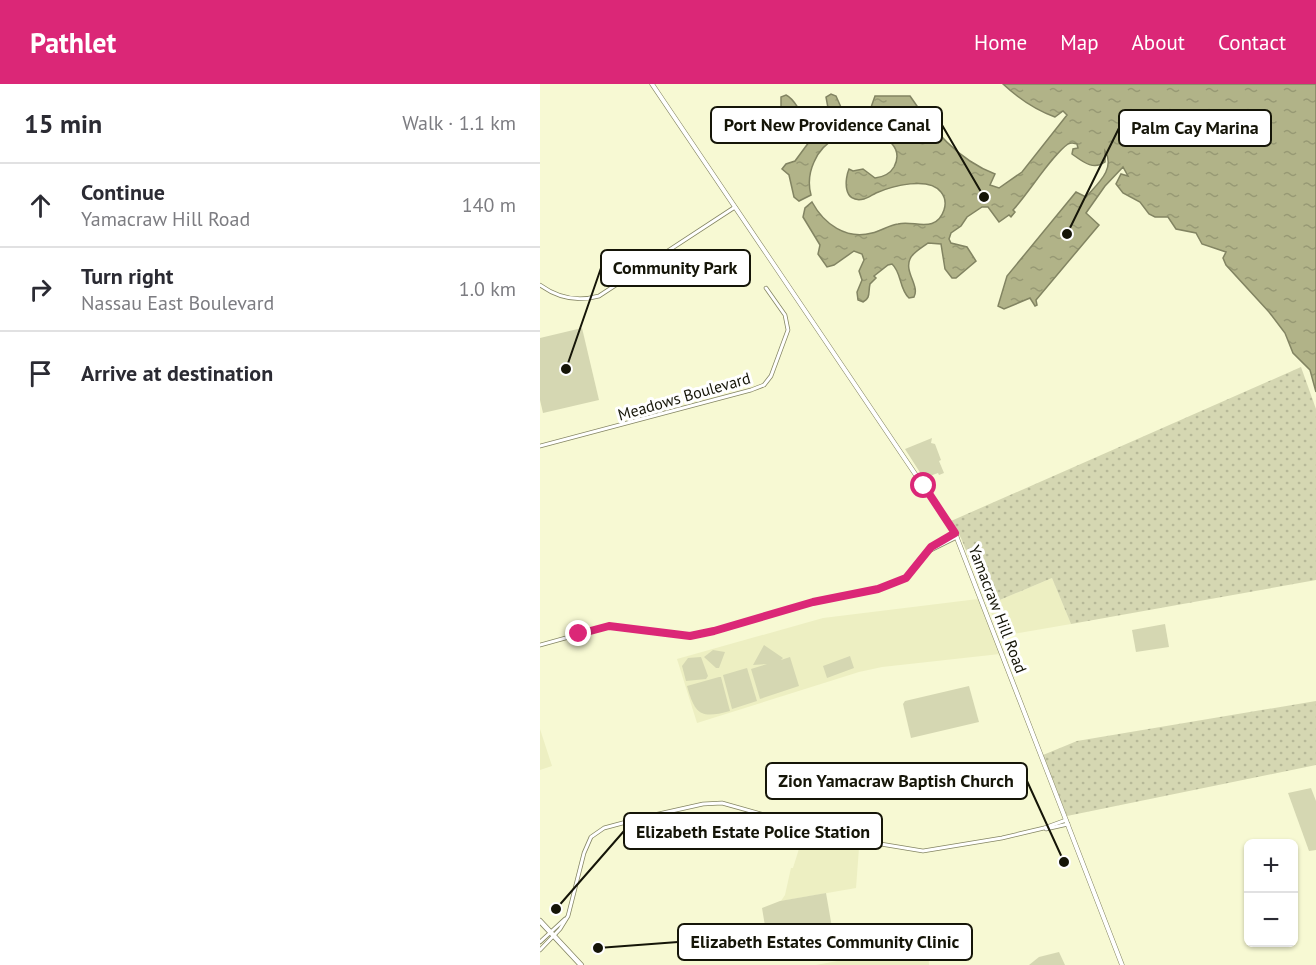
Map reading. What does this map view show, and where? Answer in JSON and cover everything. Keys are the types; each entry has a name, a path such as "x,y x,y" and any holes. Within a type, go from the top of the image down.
{"highway":[{"path":"540,921 581,965"}],"main road":[{"name":"Yamacraw Hill Road","path":"652,84 956,535 1122,965"}],"street":[{"path":"540,285 558,296 587,299 599,296 735,207"},
{"name":"Meadows Boulevard","path":"540,446 762,387 775,369 788,328 785,315 766,288"},
{"path":"540,645 609,626 690,636 813,602 893,585 909,575 935,543 956,535"},
{"path":"540,950 568,916 584,854 594,833 604,828 703,804 722,803 747,808 826,836 923,851 940,850 1067,822"},
{"path":"540,942 552,934"}],"shaded area":[{"path":"582,328 599,400 543,413 540,400 540,338"},
{"path":"1301,367 1316,409 1316,580 1071,624 1052,578 988,605 961,538 951,521"},
{"path":"932,438 931,443 935,444 944,473 927,477 921,474 905,449"},
{"path":"1052,578 1071,624 1001,636 988,605"},
{"path":"978,599 1000,654 882,667 859,672 697,723 677,659 823,618"},
{"path":"1165,624 1169,647 1136,652 1132,630"},
{"path":"764,645 783,658 781,660 790,657 799,686 760,699 751,669 767,664 753,665"},
{"path":"713,650 725,652 719,668 704,657"},
{"path":"850,656 854,668 827,678 823,666"},
{"path":"701,657 708,676 706,679 686,681 682,666 688,658"},
{"path":"747,668 757,701 732,709 723,675"},
{"path":"721,677 730,711 712,715 696,709 687,686"},
{"path":"969,686 979,722 911,738 903,704 905,701"},
{"path":"1316,701 1316,765 1067,816 1043,755 1077,741"},
{"path":"540,729 552,766 540,770"},
{"path":"1311,788 1316,801 1316,850 1309,851 1288,793"},
{"path":"806,834 859,848 856,888 781,901 785,895 791,868 793,868 803,836"},
{"path":"826,893 833,944 769,954 764,934 766,932 762,908 780,901"},
{"path":"928,944 929,965 816,965"},
{"path":"1059,952 1065,965 1029,965 1039,957"}],"water":[{"path":"1003,84 1316,84 1316,392 1310,370 1293,353 1285,333 1226,265 1223,258 1226,252 1202,244 1196,233 1176,229 1168,217 1155,217 1149,214 1140,202 1123,193 1116,184 1121,174 1128,176 1123,167 1105,186 1086,213 1099,225 1036,300 1037,305 1035,306 1030,298 1004,309 998,306 1007,276 1076,192 1086,197 1107,170 1108,158 1105,151 1105,162 1101,165 1092,165 1072,154 1073,149 1078,148 1077,144 1073,143 1068,144 1054,157 1013,210 1015,212 1011,217 1009,215 999,222 988,207 982,207 967,217 961,226 951,233 949,239 951,243 967,247 976,261 956,278 952,278 945,269 941,244 928,243 910,259 909,269 915,288 914,297 909,298 906,294 892,264 874,276 876,278 870,284 866,300 863,302 858,300 857,292 862,280 859,271 864,260 862,254 854,251 834,265 827,267 818,254 820,245 803,217 805,208 812,202 829,223 845,232 862,235 898,224 936,222 945,208 941,192 928,184 919,183 891,188 864,199 852,198 846,184 849,169 853,171 863,169 875,178 881,177 894,167 897,154 892,144 882,137 869,133 853,133 838,137 824,147 811,170 809,183 811,195 799,201 794,197 789,175 782,169 786,164 795,161 809,142 807,135 791,119 769,131 761,122 761,117 772,114 781,107 781,97 786,95 811,120 829,113 826,97 831,94 836,96 844,114 864,116 869,113 875,96 910,96 947,142 969,161 995,174 990,185 999,188 1022,172 1067,115 1063,111 1055,117 1041,111 1021,99"}],"place":[{"name":"Port New Providence Canal","path":"984,197"},
{"name":"Palm Cay Marina","path":"1067,234"},
{"name":"Community Park","path":"566,369"},
{"name":"Zion Yamacraw Baptish Church","path":"1064,862"},
{"name":"Elizabeth Estate Police Station","path":"556,909"},
{"name":"Elizabeth Estates Community Clinic","path":"598,948"}],"route":[{"path":"579,634 609,626 690,636 813,602 893,585 909,575 935,543 955,533 924,486"}]}
